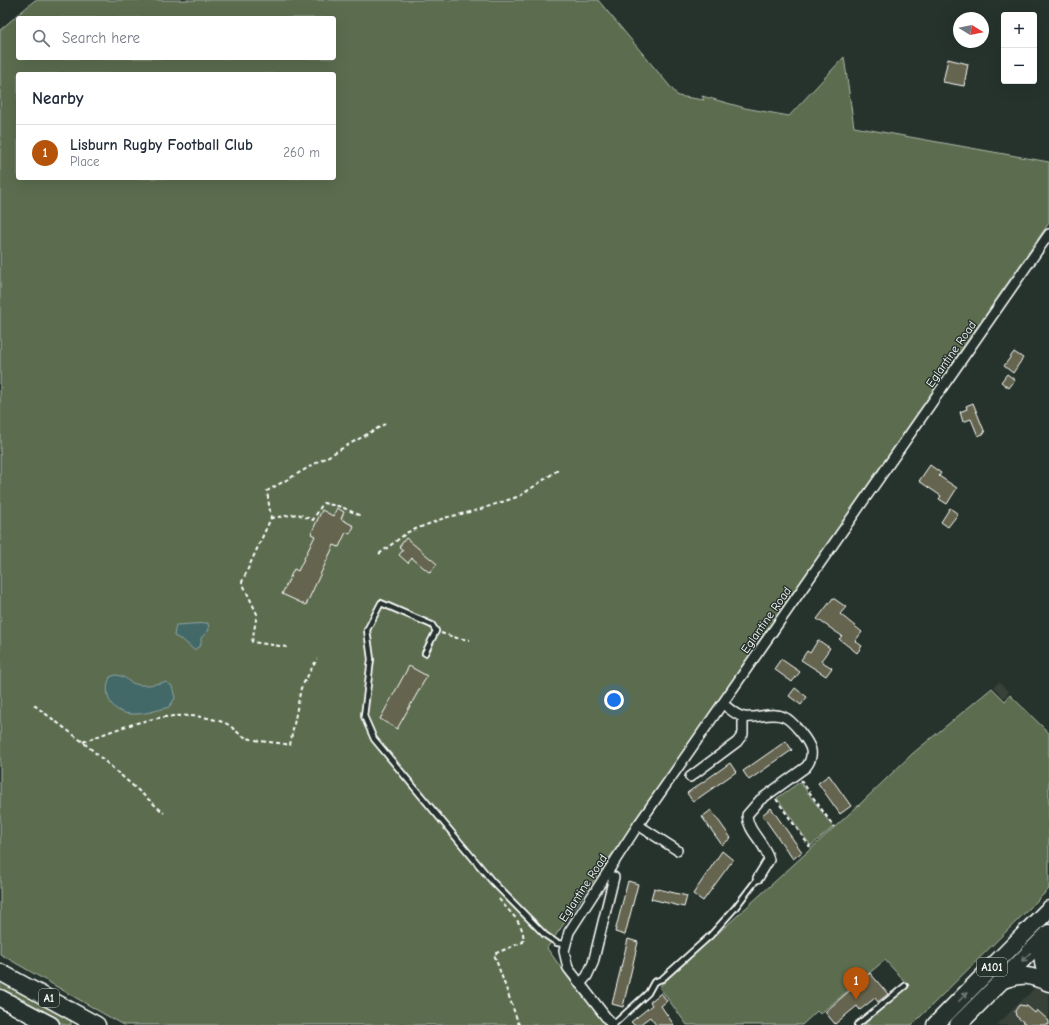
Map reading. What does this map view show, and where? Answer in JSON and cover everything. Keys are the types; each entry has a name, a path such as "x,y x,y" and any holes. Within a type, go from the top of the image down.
{"highway":[{"name":"A101","path":"935,1025 1049,909"},
{"name":"A101","path":"958,1025 1049,933"},
{"path":"1049,938 1044,947 1042,960 1049,982"},
{"name":"A1","path":"0,972 78,1018 97,1025"},
{"path":"1002,980 1016,975 1028,975 1049,982"},
{"name":"A1","path":"0,998 51,1025"}],"street":[{"name":"Eglantine Road","path":"564,944 579,915 638,825 1049,234"},
{"path":"723,704 743,717 775,715 784,717 794,725 811,750 810,762 760,800 747,815 747,824 768,852 770,860 758,878"},
{"path":"690,777 737,742 743,734 743,717"},
{"path":"638,825 677,850"},
{"path":"580,984 587,976 593,963 614,877"},
{"path":"564,944 564,959 568,968 613,1025"}],"lane":[{"path":"425,654 436,631 432,625 381,603 367,630 371,659 364,716 374,739 492,881 545,935 557,943 564,944"},
{"path":"613,1025 648,993 654,982 662,979 711,935 735,908 758,878"},
{"path":"857,1025 905,986"}],"path":[{"path":"286,647 252,642 257,614 242,582 271,518 268,491 385,424"},
{"path":"380,554 408,532 444,518 478,510 520,496 558,470"},
{"path":"271,518 298,514 313,520 323,503 342,506 361,516"},
{"path":"436,631 457,638 470,640"},
{"path":"84,742 124,726 176,714 208,718 227,723 245,737 290,744 301,688 316,659"},
{"path":"34,704 84,742 164,813"},
{"path":"796,774 834,826"},
{"path":"771,792 810,847"},
{"path":"497,897 522,927 524,935 523,942 494,954 519,1025"}],"shaded area":[{"path":"999,682 1009,692 1004,698 994,687"},
{"path":"1049,974 1049,1025 997,1025"}],"green space":[{"path":"35,0 598,0 678,96 704,100 702,96 745,108 789,116 844,57 854,127 1049,162 1049,223 547,948 574,986 606,1025 123,1025 0,954 0,30 16,16 16,60 336,60 336,16 16,16"},
{"path":"992,688 1005,701 1010,695 1049,733 1049,889 912,1025 864,1025 908,985 885,960 820,1014 817,1011 802,1025 687,1025 659,987 860,804 912,754"},
{"path":"800,782 833,827 811,846 777,798"},
{"path":"1049,919 1049,925 950,1025 945,1025"},
{"path":"0,980 71,1018 71,1025 65,1025 0,990"}],"water":[{"path":"208,623 209,630 201,638 201,645 194,650 184,641 174,636 176,625"},
{"path":"116,675 139,685 166,682 172,686 175,698 169,707 152,712 135,714 120,711 111,703 107,691 110,677"}],"building":[{"path":"948,59 968,64 964,86 943,82"},
{"path":"1014,352 1023,358 1013,373 1004,366"},
{"path":"1007,374 1015,380 1009,388 1001,382"},
{"path":"973,403 985,433 978,436 971,419 963,422 960,412 967,409 966,406"},
{"path":"930,465 941,473 939,476 957,488 947,504 939,499 941,496 919,481"},
{"path":"337,508 344,512 341,519 354,526 350,534 346,532 339,547 334,545 306,605 282,594 294,569 298,571 315,536 311,534 322,510 333,516"},
{"path":"950,508 958,514 948,527 941,522"},
{"path":"406,538 437,564 430,573 412,558 408,563 399,555 403,550 399,547"},
{"path":"833,598 846,607 840,614 862,632 855,641 862,646 857,653 839,639 842,636 817,619"},
{"path":"818,640 830,648 821,661 832,668 826,676 801,660 807,651 810,653"},
{"path":"781,659 800,672 792,682 774,669"},
{"path":"409,666 427,676 397,729 380,719"},
{"path":"795,688 807,697 801,705 789,696"},
{"path":"786,741 792,750 749,780 743,771"},
{"path":"730,763 736,772 693,802 687,793"},
{"path":"829,775 851,806 840,814 818,783"},
{"path":"771,808 802,852 793,859 762,815"},
{"path":"711,810 731,838 722,845 702,817"},
{"path":"722,851 733,860 703,901 693,894"},
{"path":"628,881 638,884 625,935 615,932"},
{"path":"654,888 687,896 684,907 651,899"},
{"path":"628,939 638,942 623,1007 612,1004"},
{"path":"870,973 888,994 878,1002 875,998 860,1010 857,1006 835,1024 825,1012"},
{"path":"661,993 667,1001 661,1006 674,1025 656,1025 650,1017 639,1025 634,1025 631,1022 652,1005 650,1002"},
{"path":"1019,1005 1027,1006 1035,1013 1037,1010 1049,1021 1049,1025 1027,1025 1016,1016 1015,1011"}],"place":[{"name":"Lisburn Rugby Football Club","path":"856,1000"}]}
